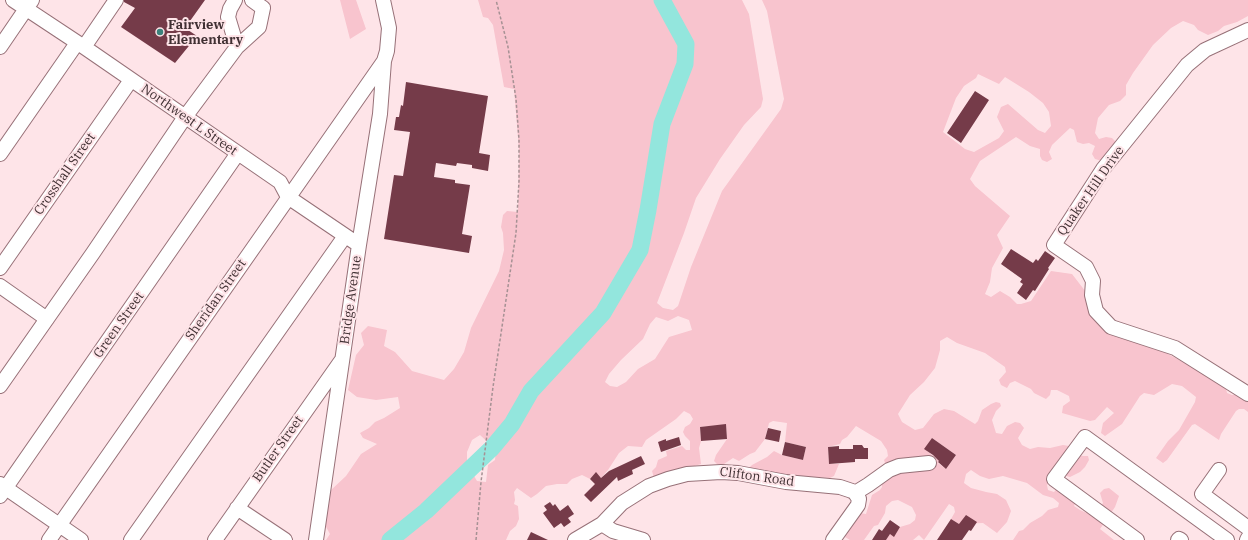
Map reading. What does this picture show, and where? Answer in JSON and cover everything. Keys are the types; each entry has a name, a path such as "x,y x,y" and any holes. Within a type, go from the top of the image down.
{"street":[{"name":"Northwest L Street","path":"13,0 29,5 80,45 280,182 288,197 358,245"},
{"path":"0,154 80,45 116,0"},
{"path":"235,0 228,17 237,47"},
{"path":"0,386 93,253 185,117 237,47 259,27 263,8 252,0"},
{"path":"383,0 389,28 388,51 384,61"},
{"path":"0,47 29,5"},
{"name":"Quaker Hill Drive","path":"1248,30 1205,50 1187,65 1103,169 1054,244 1086,267 1093,281 1092,295 1096,311 1111,327 1174,348 1248,394"},
{"name":"Sheridan Street","path":"49,540 384,61"},
{"name":"Bridge Avenue","path":"316,540 343,359 358,245 380,114 384,61"},
{"name":"Crosshall Street","path":"0,268 131,80"},
{"name":"Green Street","path":"2,489 238,153"},
{"path":"131,540 345,236"},
{"path":"0,286 47,319"},
{"name":"Butler Street","path":"215,540 343,359"},
{"path":"1137,540 1054,479 1085,437 1227,540"},
{"path":"833,540 858,505 859,499 855,492 889,470 900,466 929,463"},
{"path":"1219,470 1202,494 1248,528"},
{"name":"Clifton Road","path":"575,540 602,524 622,503 649,486 668,479 696,473 738,473 786,482 840,487 855,492"},
{"path":"2,489 81,540"},
{"path":"237,508 285,540"},
{"path":"602,524 613,531 643,540"}],"path":[{"path":"476,540 481,482 493,387 516,233 520,171 518,119 512,73 496,0"}],"shaded area":[{"path":"340,0 356,0 366,29 350,39"},
{"path":"478,0 742,0 749,14 763,99 761,107 744,125 720,159 696,198 657,303 663,308 673,310 678,306 691,267 722,191 781,109 784,99 767,11 762,0 1248,0 1248,16 1237,22 1224,26 1218,31 1208,35 1198,30 1194,25 1183,21 1171,28 1153,45 1126,85 1126,95 1120,101 1109,105 1098,118 1095,133 1099,139 1106,137 1112,138 1117,143 1102,161 1095,159 1092,154 1095,146 1089,143 1083,144 1077,142 1074,130 1070,128 1052,145 1049,152 1052,159 1047,162 1042,160 1040,156 1040,149 1030,146 1016,137 980,161 970,179 975,186 1010,216 997,235 1003,248 992,268 990,282 985,294 991,297 1000,291 1010,297 1017,304 1021,304 1031,301 1051,271 1072,274 1089,296 1095,321 1113,333 1142,340 1222,383 1226,388 1227,393 1232,395 1240,394 1248,400 1248,412 1244,409 1239,409 1236,411 1221,434 1219,440 1195,424 1192,425 1167,460 1163,463 1156,458 1168,441 1179,430 1195,402 1196,397 1182,386 1172,384 1154,395 1144,393 1140,396 1122,424 1105,436 1101,433 1103,423 1114,413 1107,407 1095,420 1090,421 1062,413 1063,406 1070,401 1069,396 1057,390 1051,390 1050,395 1046,399 1015,381 1010,383 1007,388 1001,385 999,380 1006,372 1005,367 985,353 957,343 947,337 940,341 940,350 935,368 924,382 910,395 898,414 902,422 915,430 923,428 934,414 944,409 954,411 975,424 978,421 982,410 996,402 1000,403 1001,406 996,411 992,420 996,433 1002,434 1007,426 1015,422 1020,423 1024,428 1018,438 1022,445 1030,449 1038,447 1050,448 1063,445 1069,446 1075,454 1088,456 1089,460 1080,472 1070,477 1062,475 1050,481 1047,485 1048,490 1054,492 1062,483 1077,499 1074,506 1091,515 1097,511 1103,503 1100,493 1104,489 1109,488 1119,496 1115,507 1100,529 1114,540 1013,540 1019,531 1023,530 1048,510 1058,507 1059,503 1053,498 1043,495 1027,483 1003,476 989,479 980,476 971,470 966,474 964,483 971,488 997,494 1006,500 1011,511 1007,522 997,533 983,523 959,524 951,519 955,512 954,507 949,504 924,540 919,535 913,540 886,540 890,534 894,536 900,527 910,524 915,520 916,515 912,507 898,500 892,501 886,506 885,513 878,525 874,526 864,540 850,540 845,537 846,534 860,513 866,514 872,495 880,490 882,487 882,482 901,459 894,460 886,466 884,460 888,456 887,450 881,441 856,426 840,444 828,447 829,464 839,464 834,476 830,478 793,476 748,469 774,451 782,455 803,460 806,447 785,442 787,423 773,421 769,423 765,439 755,452 739,461 733,458 724,464 717,464 714,461 716,455 727,439 726,425 700,427 701,441 699,448 701,464 654,478 652,471 656,467 658,460 667,456 666,451 682,446 686,450 690,450 690,441 683,432 685,427 690,424 693,419 690,414 684,411 676,419 646,440 642,447 628,446 619,453 601,478 596,473 590,479 582,475 572,479 567,484 546,486 531,498 517,488 514,492 514,504 518,506 519,519 516,526 510,531 506,540 326,540 330,534 325,525 330,491 346,476 361,454 377,444 363,438 360,433 369,428 375,422 400,408 398,397 376,400 357,397 348,390 356,355 364,345 361,333 368,326 387,330 384,346 395,352 412,371 444,380 454,369 464,352 471,328 499,271 504,250 503,233 501,227 503,215 507,211 518,212 519,150 514,89 504,87 493,25 488,18 483,17","holes":["978,74 999,84 1005,77 1029,92 1043,103 1049,112 1051,126 1045,133 1038,130 1008,104 1001,107 997,117 1004,131 999,138 974,152 965,149 943,132 956,98 964,86 976,78","678,316 689,320 692,330 669,337 655,359 638,369 626,382 617,387 610,386 605,382 609,374 621,360 643,339 650,324 656,317 668,321","480,435 496,450 495,460 488,465 486,482 477,481 467,464 467,452 472,440","932,438 956,455 946,469 925,449"]}],"building":[{"name":"Fairview Elementary","path":"124,0 205,0 185,28 197,36 175,63 121,27 135,8 124,2"},
{"path":"406,82 488,96 479,153 490,155 488,171 472,168 472,165 457,163 456,166 436,163 434,177 455,180 455,183 470,185 462,234 472,236 469,253 384,239 394,175 403,176 410,132 394,130 396,117 399,117 401,105 403,106"},
{"path":"975,91 989,100 961,143 947,133"},
{"path":"1011,249 1033,263 1036,259 1038,261 1045,251 1055,258 1035,291 1033,290 1026,300 1017,293 1023,284 1020,282 1022,279 1001,264"},
{"path":"726,424 727,439 701,441 700,427"},
{"path":"768,428 781,431 779,442 765,439"},
{"path":"679,437 681,445 661,452 658,442"},
{"path":"932,438 956,455 946,469 933,455 924,449"},
{"path":"785,442 806,447 803,460 782,455"},
{"path":"853,445 862,445 864,448 868,448 868,459 855,459 855,462 829,464 828,447 839,446 839,449 853,449"},
{"path":"641,456 645,464 632,470 633,474 618,481 617,477 591,502 584,495 595,484 590,479 596,472 601,478 609,471"},
{"path":"550,502 553,506 555,504 560,511 568,505 574,514 568,518 571,522 564,527 561,523 554,528 543,513 547,510 544,506"},
{"path":"966,515 977,522 962,540 937,540 951,519 959,524"},
{"path":"890,520 900,527 894,537 890,534 886,540 872,540 879,529 882,531"},
{"path":"531,532 548,540 527,540"}],"waterway":[{"path":"390,540 426,511 492,448 512,424 531,391 603,313 640,250 662,124 685,64 686,44 662,0"}],"place":[{"name":"Fairview Elementary","path":"160,32"}]}
